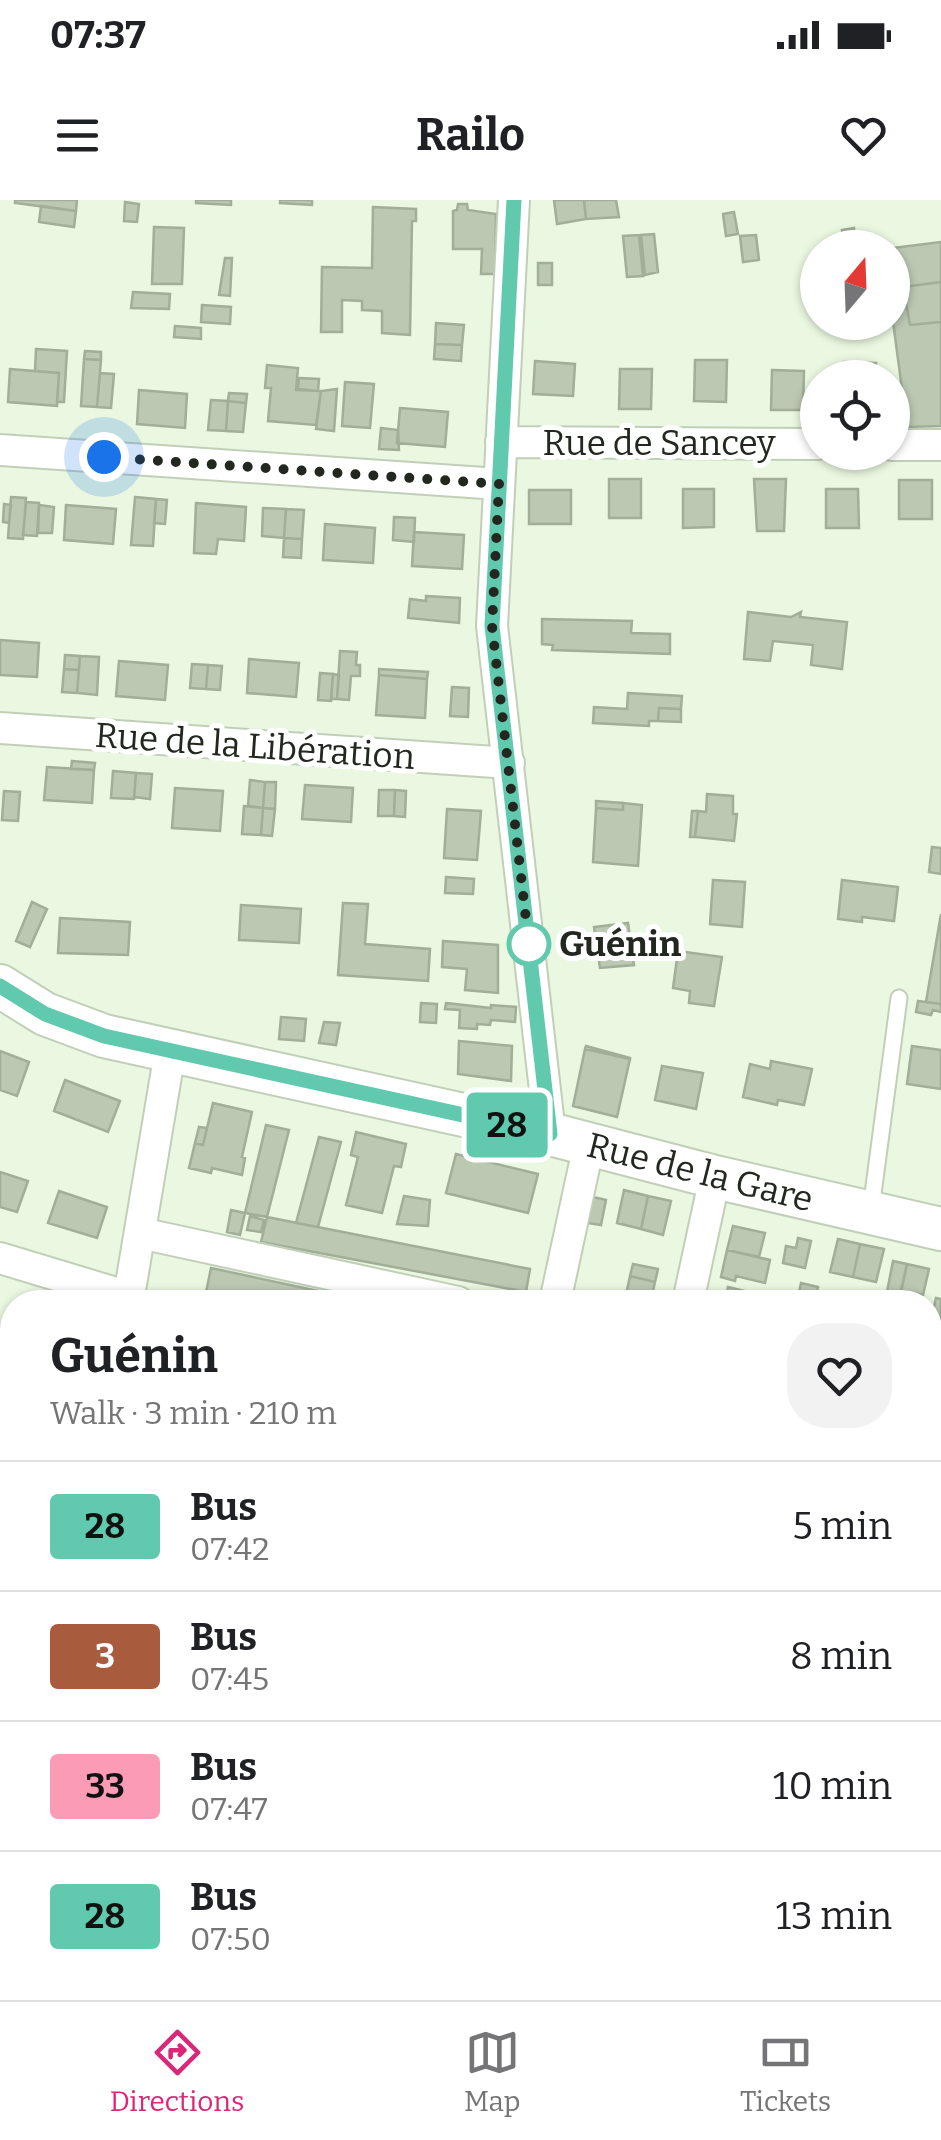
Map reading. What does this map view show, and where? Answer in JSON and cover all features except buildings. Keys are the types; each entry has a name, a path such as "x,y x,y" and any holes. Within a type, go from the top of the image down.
{"street":[{"path":"514,200 492,626 509,764 570,1139 555,1290"},
{"name":"Rue de Sancey","path":"501,442 800,444"},
{"path":"910,445 941,445"},
{"path":"0,450 499,484"},
{"name":"Rue de la Libération","path":"0,728 509,764"},
{"name":"Rue de la Gare","path":"0,986 45,1014 104,1036 570,1139 941,1229"},
{"path":"130,1290 170,1052"},
{"path":"691,1290 715,1177"},
{"path":"140,1233 403,1290"},
{"path":"0,1258 98,1290"}],"lane":[{"path":"870,1213 899,998"}],"bus line":[{"name":"28","path":"0,986 45,1014 104,1036 550,1134 492,626 514,200"}],"place":[{"name":"Guénin","path":"529,944"}],"route":[{"path":"104,457 499,484 492,626 530,954 529,944"}]}
